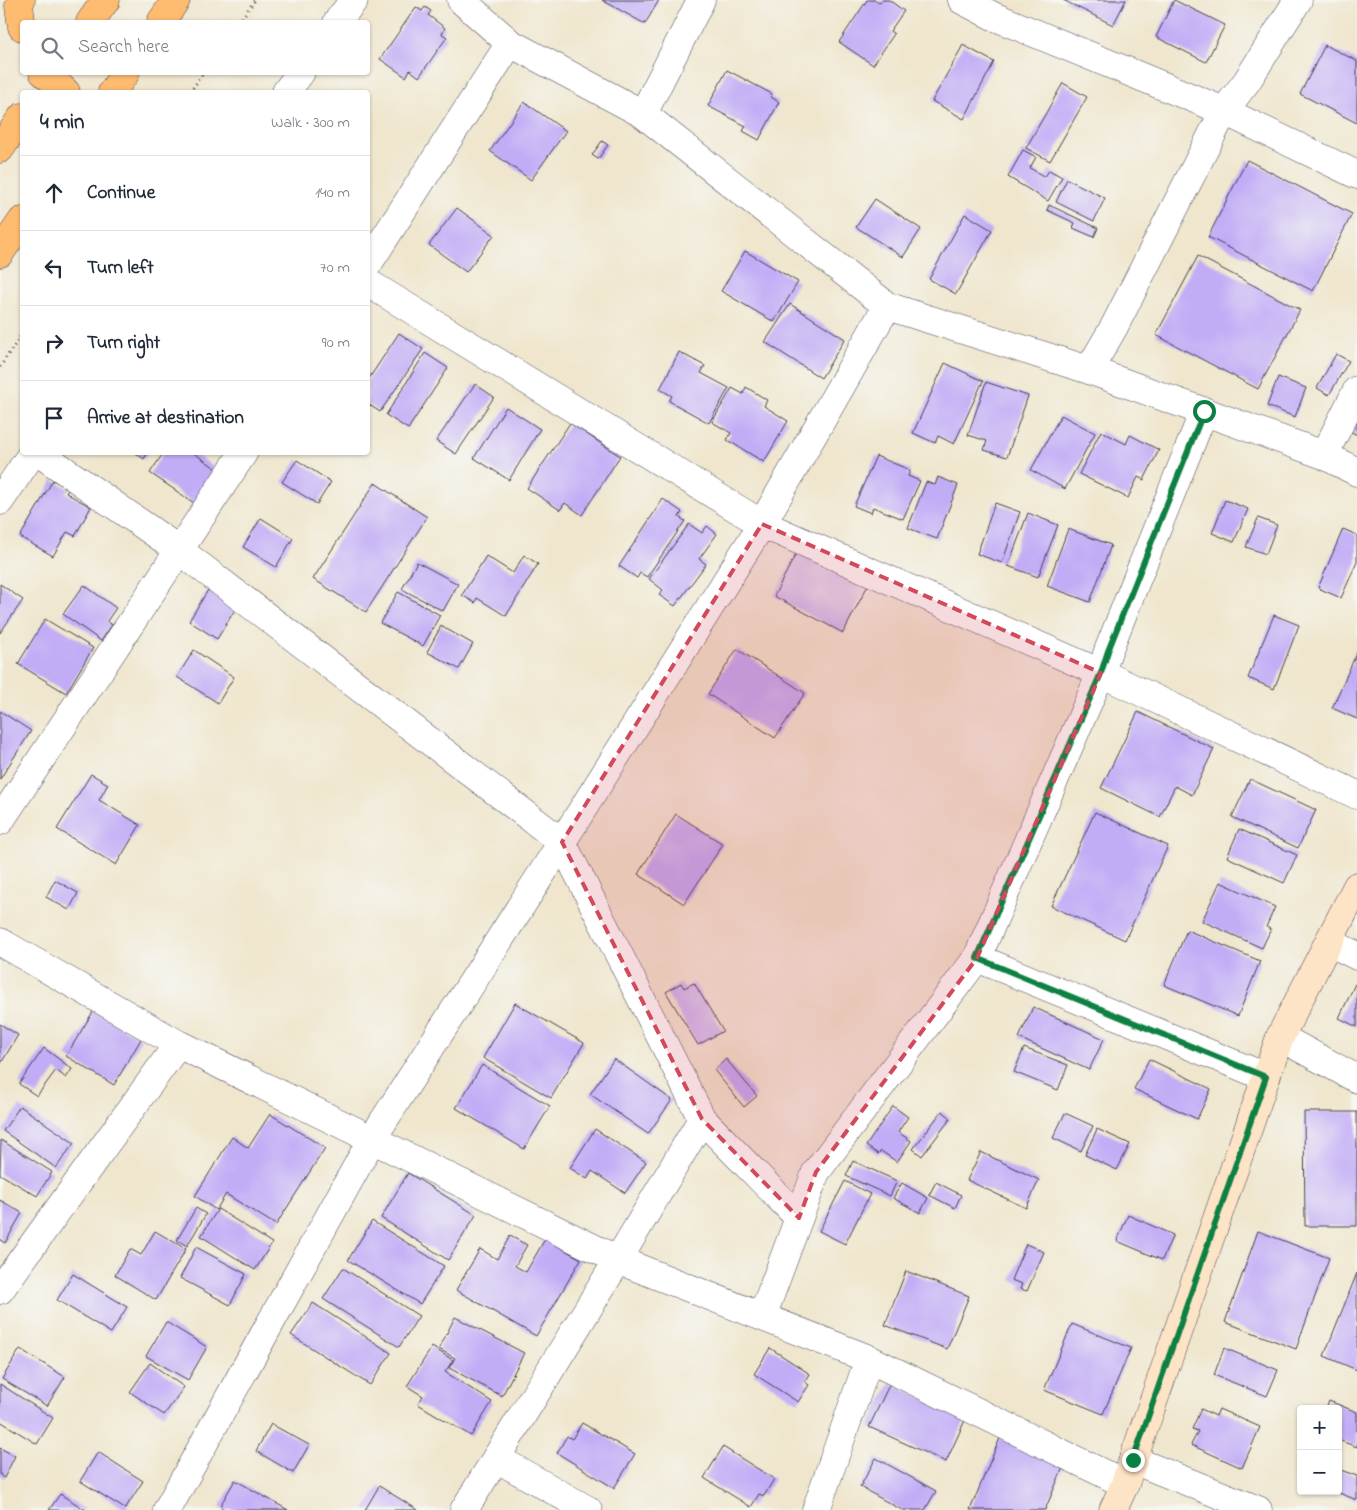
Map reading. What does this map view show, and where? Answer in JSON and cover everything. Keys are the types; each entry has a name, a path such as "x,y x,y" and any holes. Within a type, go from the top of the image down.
{"main road":[{"path":"21,0 19,6 21,20"},
{"path":"91,20 106,0"},
{"path":"161,20 176,0"},
{"path":"113,90 124,75"},
{"path":"0,149 20,120"},
{"path":"0,254 20,224"}],"street":[{"path":"339,20 354,0"},
{"path":"461,0 510,44 643,114 888,306 1089,370 1324,454 1357,472"},
{"path":"643,114 701,0"},
{"path":"962,0 997,8 1224,111 1357,175"},
{"path":"1089,370 1114,327 1224,111 1247,81 1298,0"},
{"path":"370,261 510,44"},
{"path":"288,90 299,75"},
{"path":"370,284 762,524 1101,673 1357,795"},
{"path":"167,1510 372,1139 762,524 888,306"},
{"path":"1324,454 1357,390"},
{"path":"762,1317 816,1172 977,958 1101,673 1204,411"},
{"path":"0,501 31,455"},
{"path":"42,455 179,550 562,842 702,1119 799,1218"},
{"path":"0,820 242,455"},
{"path":"1112,1510 1129,1472 1280,1037 1357,886"},
{"path":"0,942 178,1044 618,1260 869,1359 1129,1472 1258,1510"},
{"path":"1328,942 1357,956"},
{"path":"977,958 1266,1077"},
{"path":"1280,1037 1357,1079"},
{"path":"0,1290 178,1044"},
{"path":"464,1510 618,1260 702,1119"},
{"path":"816,1510 869,1359"},
{"path":"496,1458 588,1510"}],"path":[{"path":"240,20 255,0"},
{"path":"191,90 202,75"},
{"path":"0,367 20,337"}],"highlighted area":[{"path":"762,524 1101,673 977,958 816,1172 799,1218 702,1119 562,842"}],"building":[{"path":"602,0 659,0 645,24"},
{"path":"867,0 876,0 880,3 882,0 889,0 904,11 890,31 894,34 873,65 839,42"},
{"path":"1063,0 1126,0 1113,25"},
{"path":"1174,0 1225,25 1206,62 1156,37"},
{"path":"416,7 422,11 425,7 431,11 428,15 445,28 442,34 447,37 419,77 410,70 406,77 380,59"},
{"path":"963,45 994,62 964,119 932,101"},
{"path":"1325,45 1357,61 1357,123 1300,94"},
{"path":"727,70 772,94 771,97 779,102 759,140 743,131 746,126 708,106"},
{"path":"1063,83 1087,97 1050,161 1026,148"},
{"path":"524,102 566,131 531,180 490,151"},
{"path":"602,141 608,145 598,159 592,155"},
{"path":"1023,150 1036,157 1030,168 1045,177 1049,170 1062,177 1048,201 1008,177"},
{"path":"1247,160 1352,214 1313,291 1208,237"},
{"path":"1067,179 1105,198 1094,221 1056,202"},
{"path":"875,199 921,229 903,257 856,227"},
{"path":"1049,205 1098,228 1094,237 1073,228 1075,223 1047,210"},
{"path":"457,208 494,235 466,272 429,245"},
{"path":"965,214 992,230 956,294 929,279"},
{"path":"745,251 798,282 774,322 721,291"},
{"path":"1198,256 1300,310 1258,389 1156,335"},
{"path":"790,304 845,339 821,378 765,342"},
{"path":"399,333 423,349 380,412 370,405 370,377"},
{"path":"679,352 705,366 701,373 729,388 709,423 669,401 672,396 660,389"},
{"path":"425,353 448,368 408,429 386,415"},
{"path":"1336,354 1349,361 1329,395 1317,388"},
{"path":"945,363 983,381 954,444 938,436 935,443 913,433"},
{"path":"1278,377 1306,388 1295,417 1267,406"},
{"path":"986,382 1028,396 1007,457 984,450 987,441 968,435"},
{"path":"475,384 494,397 456,454 436,441"},
{"path":"746,387 767,400 764,406 788,421 764,462 727,440 731,433 712,422 732,388 743,394"},
{"path":"506,407 540,429 509,480 474,458"},
{"path":"1061,415 1095,433 1065,489 1031,470"},
{"path":"1357,415 1357,435 1348,430"},
{"path":"570,423 620,456 582,515 565,503 560,510 527,488"},
{"path":"1101,431 1126,444 1130,435 1159,450 1144,480 1138,477 1128,498 1079,474"},
{"path":"138,455 146,455 144,459"},
{"path":"162,455 196,455 217,469 194,503 150,473"},
{"path":"876,456 910,470 908,476 920,481 903,519 873,507 871,513 854,506"},
{"path":"297,460 331,482 317,504 282,482"},
{"path":"938,477 958,485 937,539 908,528 926,482 935,485"},
{"path":"53,480 69,489 66,493 91,507 75,536 67,532 53,556 20,537"},
{"path":"375,483 427,517 366,612 313,579"},
{"path":"663,499 682,512 679,517 685,521 647,577 640,573 637,578 619,566"},
{"path":"1225,500 1248,509 1234,542 1212,533"},
{"path":"995,503 1020,512 1002,563 977,554"},
{"path":"1028,513 1058,525 1038,577 1008,566"},
{"path":"261,518 293,538 276,567 243,547"},
{"path":"1258,518 1277,525 1266,554 1246,547"},
{"path":"689,524 702,533 707,526 717,534 699,559 706,564 675,606 659,595 663,590 649,579"},
{"path":"1068,529 1111,545 1090,602 1047,586"},
{"path":"1343,529 1357,535 1357,562 1341,598 1318,588"},
{"path":"799,548 868,585 843,633 774,596"},
{"path":"524,555 538,564 506,616 477,598 475,603 462,595 486,556 513,573"},
{"path":"417,562 458,584 443,611 402,589"},
{"path":"0,584 23,600 0,633"},
{"path":"84,585 116,608 107,621 112,625 101,641 63,614"},
{"path":"208,590 236,608 217,639 189,621"},
{"path":"398,592 440,615 423,646 380,623"},
{"path":"1274,615 1299,625 1274,689 1248,678"},
{"path":"45,619 93,648 66,693 18,664"},
{"path":"441,626 473,644 459,669 427,652"},
{"path":"737,649 805,693 775,738 708,694"},
{"path":"194,650 234,677 218,703 177,677"},
{"path":"1357,652 1357,719 1332,708"},
{"path":"0,711 31,731 0,779"},
{"path":"1138,712 1214,749 1192,795 1175,786 1160,817 1101,788"},
{"path":"91,774 108,784 99,800 140,825 116,865 57,829"},
{"path":"1250,779 1316,810 1298,848 1232,817"},
{"path":"1095,812 1168,846 1125,940 1051,906"},
{"path":"676,814 723,844 684,904 638,874"},
{"path":"1239,829 1297,855 1284,883 1227,857"},
{"path":"55,880 78,893 69,910 46,897"},
{"path":"1220,882 1275,907 1266,927 1271,929 1262,948 1202,921"},
{"path":"1187,930 1260,961 1238,1016 1164,985"},
{"path":"681,983 684,988 694,983 723,1031 698,1045 666,992"},
{"path":"1355,984 1357,984 1357,1027 1339,1018"},
{"path":"515,1003 584,1043 551,1098 483,1058"},
{"path":"1033,1007 1104,1039 1089,1070 1019,1038"},
{"path":"94,1010 141,1039 114,1085 66,1056"},
{"path":"0,1024 18,1035 0,1065"},
{"path":"44,1048 72,1069 66,1078 56,1070 37,1096 19,1084"},
{"path":"1024,1048 1068,1065 1058,1090 1014,1072"},
{"path":"614,1059 672,1100 648,1134 590,1094"},
{"path":"726,1059 757,1096 744,1107 714,1070"},
{"path":"1149,1059 1211,1089 1197,1119 1134,1089"},
{"path":"482,1065 550,1106 524,1149 456,1108"},
{"path":"20,1106 74,1143 56,1168 3,1131"},
{"path":"893,1106 908,1117 898,1132 911,1141 897,1162 881,1151 878,1154 866,1146"},
{"path":"942,1111 951,1118 922,1156 913,1149"},
{"path":"1304,1112 1357,1112 1357,1226 1305,1226"},
{"path":"1065,1113 1093,1126 1081,1151 1053,1138"},
{"path":"270,1114 325,1148 276,1225 226,1194 216,1210 195,1196 232,1137 248,1148"},
{"path":"595,1129 646,1162 625,1193 592,1171 587,1179 570,1168"},
{"path":"1097,1129 1130,1144 1117,1170 1085,1155"},
{"path":"1,1140 52,1172 37,1196 0,1174"},
{"path":"981,1152 1039,1180 1026,1208 967,1180"},
{"path":"853,1161 897,1181 890,1196 846,1176"},
{"path":"408,1173 476,1215 448,1260 381,1218"},
{"path":"845,1181 870,1194 845,1244 819,1231"},
{"path":"936,1182 961,1195 955,1208 929,1195"},
{"path":"902,1183 928,1198 920,1213 893,1198"},
{"path":"0,1200 22,1213 5,1243 0,1240"},
{"path":"196,1208 206,1214 187,1246 177,1240"},
{"path":"218,1209 272,1243 255,1270 201,1236"},
{"path":"1128,1215 1173,1235 1162,1260 1117,1241"},
{"path":"372,1221 444,1266 420,1304 348,1260"},
{"path":"155,1231 186,1249 156,1300 115,1275 130,1249 141,1255"},
{"path":"1258,1231 1329,1258 1296,1349 1225,1322"},
{"path":"510,1236 527,1245 515,1266 526,1272 545,1239 581,1259 536,1336 456,1290 480,1249 497,1259"},
{"path":"1026,1244 1044,1252 1027,1291 1020,1289 1022,1284 1011,1280"},
{"path":"196,1247 246,1274 230,1305 180,1278"},
{"path":"343,1268 419,1316 399,1347 323,1299"},
{"path":"906,1271 969,1296 947,1349 885,1325"},
{"path":"1357,1273 1357,1370 1324,1356"},
{"path":"73,1274 127,1307 111,1333 57,1300"},
{"path":"313,1303 391,1353 370,1385 291,1335"},
{"path":"455,1317 524,1353 502,1396 449,1368 455,1358 439,1349"},
{"path":"166,1322 207,1347 188,1380 146,1356"},
{"path":"1072,1324 1131,1348 1103,1414 1044,1390"},
{"path":"432,1347 453,1360 445,1372 492,1402 471,1436 418,1404 423,1396 407,1386"},
{"path":"770,1348 810,1374 805,1382 809,1385 798,1402 754,1374"},
{"path":"1224,1348 1278,1370 1267,1396 1214,1375"},
{"path":"20,1349 65,1377 47,1406 2,1379"},
{"path":"150,1363 184,1387 164,1415 130,1392"},
{"path":"890,1383 966,1418 946,1462 869,1427"},
{"path":"0,1384 53,1418 37,1444 0,1421"},
{"path":"1329,1401 1339,1405 1328,1405"},
{"path":"1342,1406 1357,1412 1357,1447 1342,1441"},
{"path":"1201,1409 1216,1416 1219,1409 1260,1427 1242,1468 1191,1445 1198,1431 1192,1429"},
{"path":"582,1423 635,1454 614,1488 557,1453 567,1436 572,1439"},
{"path":"271,1424 309,1445 293,1473 256,1451"},
{"path":"1000,1438 1064,1465 1045,1510 970,1510"},
{"path":"723,1447 774,1479 764,1496 759,1494 751,1507 704,1478"},
{"path":"0,1448 15,1456 4,1478 0,1475"},
{"path":"98,1452 143,1481 125,1509 80,1481"},
{"path":"876,1458 936,1491 925,1510 902,1510 860,1487"},
{"path":"1342,1470 1357,1476 1357,1500 1342,1494"},
{"path":"235,1480 288,1510 225,1510 220,1506"},
{"path":"379,1486 418,1510 365,1510"},
{"path":"60,1494 86,1510 49,1510"}],"route":[{"path":"1133,1460 1266,1077 977,958 1101,673 1108,651 1204,411"}]}
